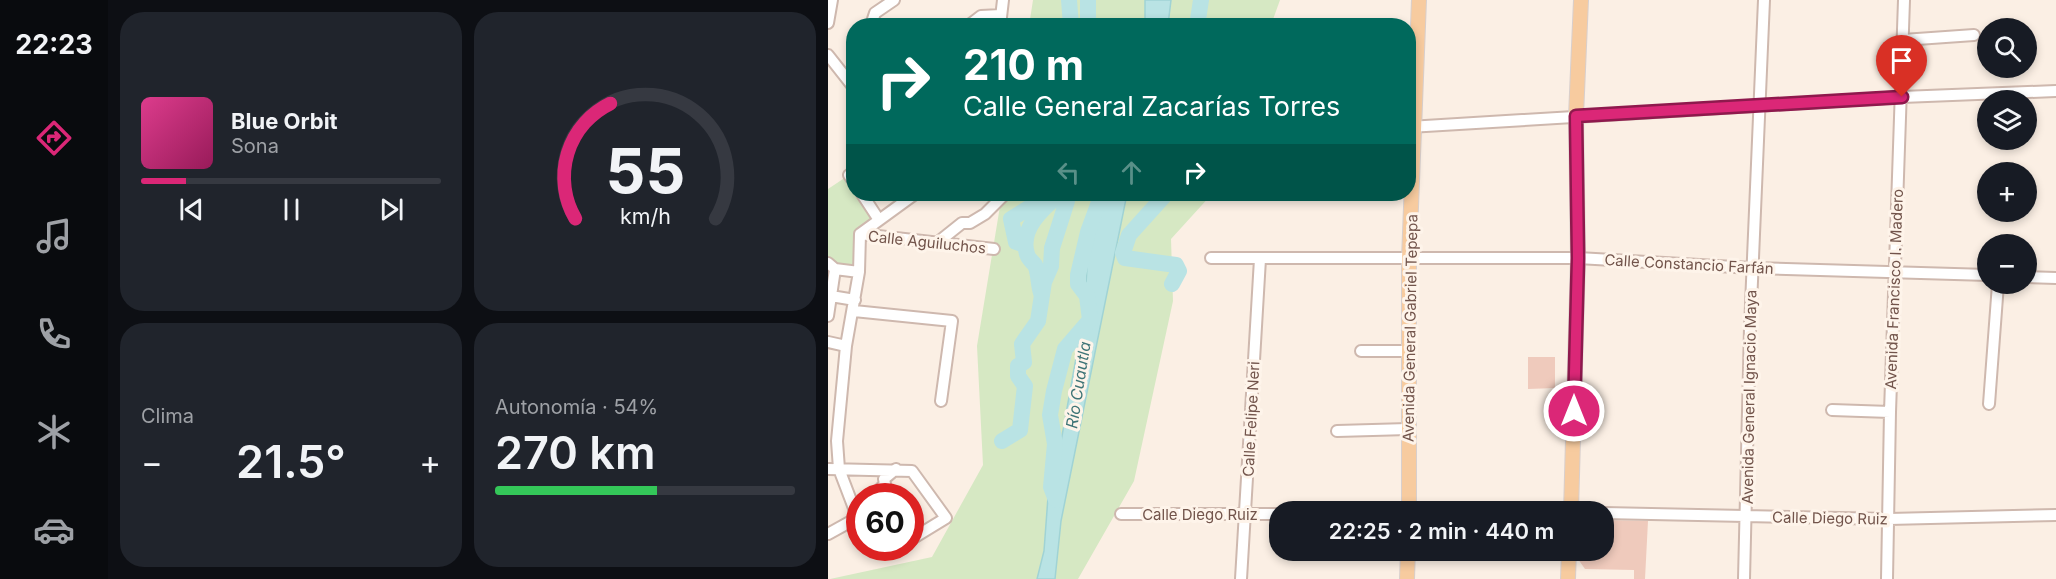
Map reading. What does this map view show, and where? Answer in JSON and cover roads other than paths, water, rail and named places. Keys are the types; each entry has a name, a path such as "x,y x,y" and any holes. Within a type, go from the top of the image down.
{"main road":[{"name":"Avenida General Gabriel Tepepa","path":"1416,54 1419,0"},
{"path":"1571,501 1578,258 1576,116 1581,0"},
{"name":"Avenida General Gabriel Tepepa","path":"1409,501 1410,201"},
{"path":"1407,579 1408,561"},
{"path":"1568,579 1569,561"}],"street":[{"path":"828,24 832,0"},
{"path":"874,18 875,13 894,0"},
{"path":"1001,18 1003,0"},
{"name":"Avenida General Ignacio Maya","path":"1744,579 1752,268 1764,0"},
{"name":"Avenida Francisco I. Madero","path":"1887,579 1890,412 1904,0"},
{"path":"1903,40 1974,35"},
{"path":"828,55 846,78"},
{"path":"1416,127 1902,97 2056,91"},
{"path":"867,201 879,220"},
{"path":"846,496 833,469 846,346 855,306 859,272 860,234 905,201"},
{"path":"937,243 962,223 970,223 985,214 998,201"},
{"name":"Calle Aguiluchos","path":"860,234 994,249"},
{"name":"Calle Constancio Farfán","path":"1211,258 1578,258 1752,268 1977,275"},
{"name":"Calle Felipe Neri","path":"1241,579 1260,259"},
{"path":"828,314 832,266 859,272"},
{"path":"2037,277 2056,278"},
{"path":"1989,404 1997,294"},
{"path":"831,296 855,306 952,321 941,401"},
{"path":"828,342 846,346"},
{"path":"1361,351 1408,351"},
{"path":"1832,410 1890,412"},
{"path":"1337,430 1408,429"},
{"path":"833,469 912,471 921,483"},
{"path":"885,483 884,479 897,469"},
{"path":"924,488 946,518 924,531"},
{"name":"Calle Diego Ruiz","path":"1614,513 1889,519 2056,515"},
{"name":"Calle Diego Ruiz","path":"1121,514 1269,514"},
{"path":"828,534 846,526"}],"water":[{"path":"1145,0 1171,0 1169,18 1145,18"},
{"name":"Río Cuautla","path":"1096,201 1126,201 1061,521 1055,579 1037,579 1044,551 1048,497 1060,447 1084,314 1090,222"}],"waterway":[{"path":"1069,0 1070,18"},
{"path":"1088,0 1088,18"},
{"path":"1198,18 1201,0"},
{"path":"1025,245 1016,242 1011,219 1040,201"},
{"path":"1041,293 1035,265 1027,254 1026,236 1034,220 1052,201"},
{"path":"1002,441 1020,430 1025,386 1018,376 1018,366 1024,362 1022,344 1038,321 1044,282 1051,266 1052,248 1067,201"},
{"name":"Río Cuautla","path":"1056,500 1051,487 1055,444 1050,415 1065,349 1090,320 1087,296 1078,284 1078,275 1088,232 1099,201"},
{"path":"1160,201 1129,235 1123,253 1125,258 1176,265 1179,271 1172,284"}]}
